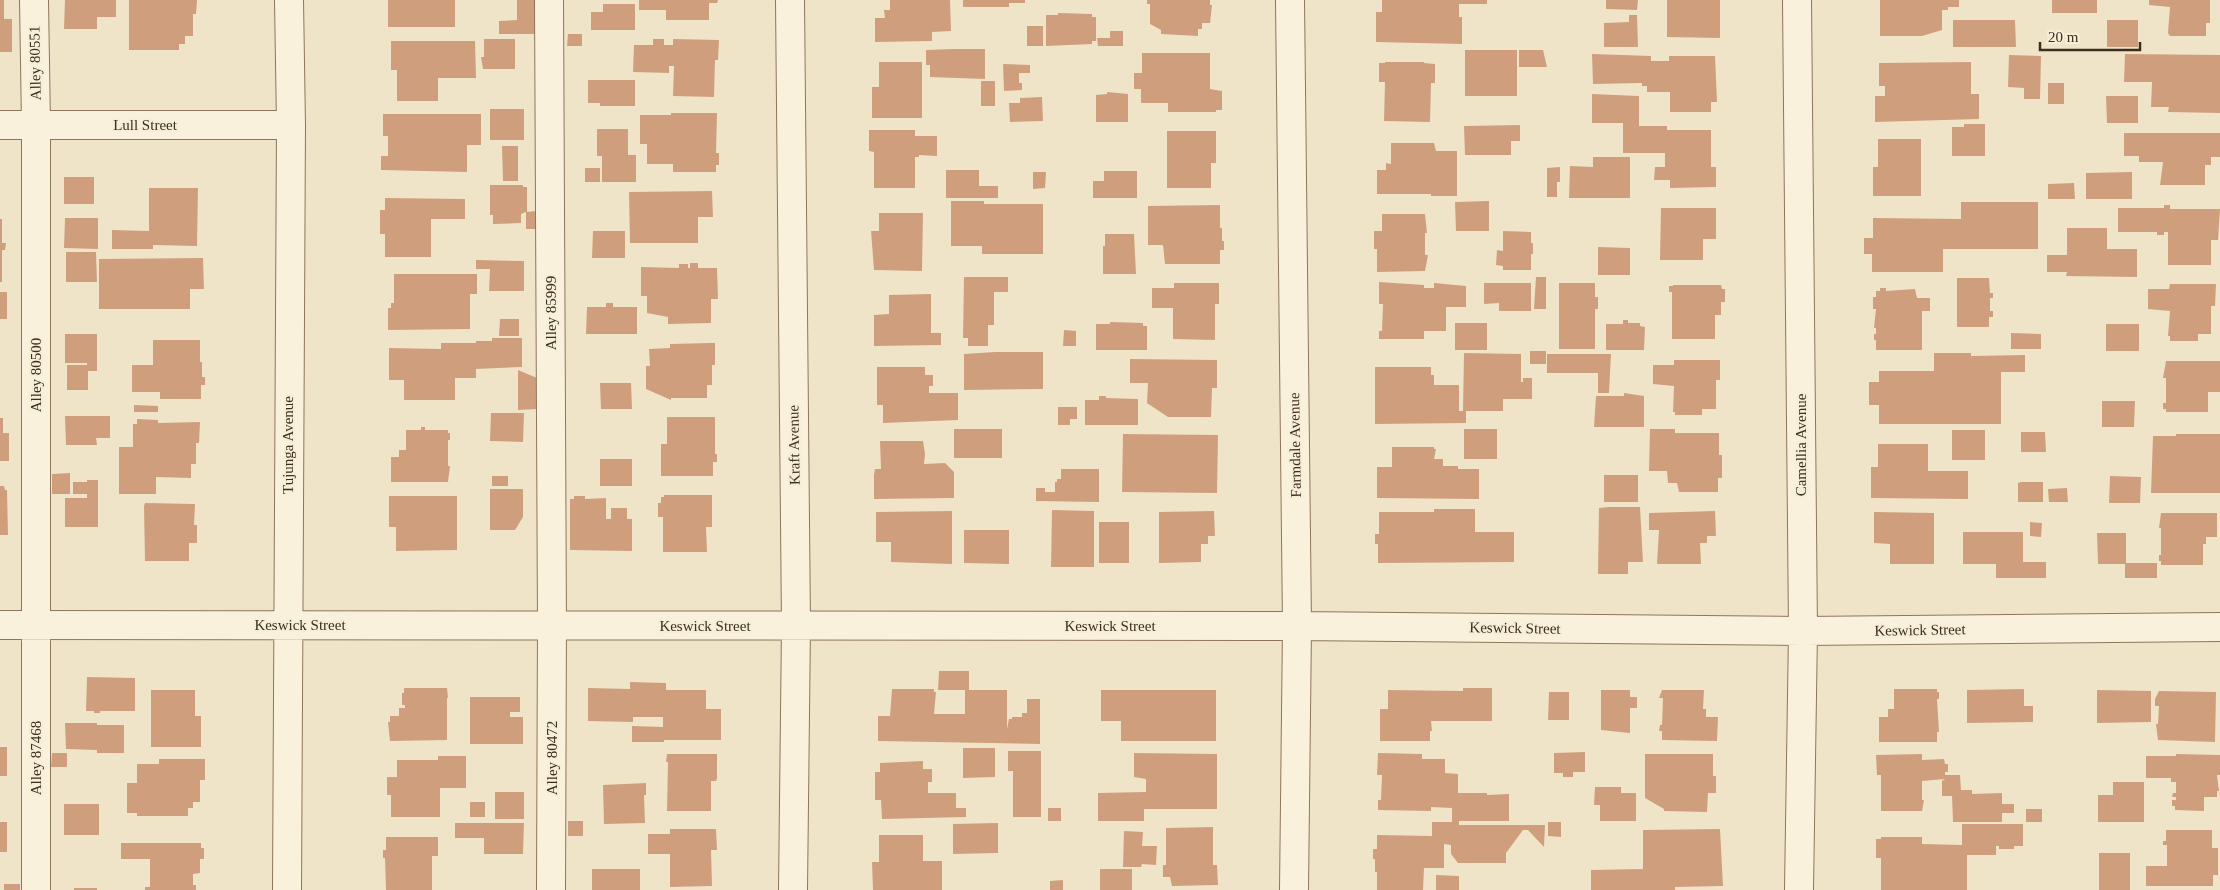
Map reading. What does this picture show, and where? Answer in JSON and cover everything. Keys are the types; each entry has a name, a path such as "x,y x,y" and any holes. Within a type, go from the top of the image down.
{"street":[{"name":"Alley 80551","path":"34,0 36,125"},
{"name":"Tujunga Avenue","path":"287,890 289,0"},
{"name":"Alley 85999","path":"549,0 552,626"},
{"name":"Kraft Avenue","path":"790,0 796,626 793,890"},
{"name":"Farmdale Avenue","path":"1290,0 1297,626 1294,890"},
{"name":"Camellia Avenue","path":"1797,0 1803,631 1799,890"},
{"name":"Lull Street","path":"0,125 290,125"},
{"name":"Alley 80500","path":"36,125 37,626"},
{"name":"Keswick Street","path":"0,625 1297,626 1803,631 2220,627"},
{"name":"Alley 87468","path":"36,890 37,626"},
{"name":"Alley 80472","path":"551,890 552,626"}],"building":[{"path":"0,0 4,0 4,19 12,19 12,52 0,52"},
{"path":"65,0 116,0 116,17 97,17 97,29 64,29"},
{"path":"129,0 197,0 196,14 193,14 193,36 185,36 185,44 179,44 179,50 129,50"},
{"path":"388,0 455,0 455,27 388,27"},
{"path":"517,0 536,0 536,34 499,34 499,21 517,20"},
{"path":"639,0 718,0 717,3 709,3 709,20 666,20 666,10 639,10"},
{"path":"890,0 950,0 951,31 932,32 932,41 875,42 875,18 885,18 884,10 890,10"},
{"path":"963,0 1025,0 1025,3 1009,3 1009,7 963,7"},
{"path":"1147,0 1210,0 1210,5 1212,5 1210,23 1202,23 1202,29 1198,29 1198,36 1161,34 1161,30 1150,24 1150,4 1147,4"},
{"path":"1382,0 1487,0 1487,4 1459,4 1459,17 1462,17 1462,44 1376,42 1376,12 1382,12"},
{"path":"1606,0 1638,0 1637,10 1606,9"},
{"path":"1667,0 1720,0 1720,38 1667,37"},
{"path":"1880,0 1959,0 1959,7 1948,7 1948,10 1942,10 1942,30 1922,36 1880,36"},
{"path":"2052,0 2097,0 2097,13 2052,13"},
{"path":"2149,0 2210,0 2210,23 2206,23 2206,36 2170,36 2168,33 2170,7 2149,5"},
{"path":"603,4 635,4 635,30 591,30 591,12 603,12"},
{"path":"1058,13 1092,14 1092,17 1096,17 1096,41 1092,41 1092,44 1046,46 1046,15 1058,15"},
{"path":"1629,15 1637,15 1638,47 1604,47 1604,23 1629,22"},
{"path":"1953,20 2015,20 2016,47 1953,47"},
{"path":"2107,20 2138,20 2138,47 2107,47"},
{"path":"1027,26 1043,26 1043,46 1027,46"},
{"path":"1110,31 1123,31 1123,46 1098,46 1097,38 1110,38"},
{"path":"568,34 582,34 582,46 567,46"},
{"path":"484,39 515,39 515,69 483,69 481,57 484,57"},
{"path":"653,39 664,39 664,45 673,45 673,39 719,40 718,60 715,60 714,97 673,96 674,66 669,66 669,73 633,72 634,45 653,45"},
{"path":"391,41 475,41 476,78 438,78 438,101 397,101 397,70 391,70"},
{"path":"985,49 985,79 930,77 930,65 926,65 926,50"},
{"path":"1465,50 1517,50 1517,96 1465,96"},
{"path":"1519,50 1543,50 1547,67 1519,67"},
{"path":"1142,53 1210,53 1210,89 1222,91 1222,110 1216,110 1216,112 1168,112 1168,103 1141,103 1141,89 1134,89 1134,73 1142,73"},
{"path":"1592,54 1651,56 1651,61 1669,61 1669,56 1715,56 1717,102 1711,102 1711,112 1670,112 1670,92 1647,92 1647,86 1642,86 1642,83 1593,84"},
{"path":"2125,54 2220,55 2220,113 2168,112 2169,107 2151,107 2152,82 2124,82"},
{"path":"2009,55 2041,56 2040,99 2024,99 2024,88 2008,87"},
{"path":"879,62 922,62 922,118 872,118 872,87 879,87"},
{"path":"1424,62 1435,64 1435,83 1431,83 1430,122 1384,121 1385,82 1379,82 1379,63"},
{"path":"1971,62 1971,94 1979,94 1979,119 1875,122 1875,96 1885,96 1885,86 1879,86 1879,63"},
{"path":"1003,64 1030,65 1030,73 1019,73 1019,83 1022,83 1022,90 1004,91"},
{"path":"588,80 635,80 635,106 600,106 600,103 588,103"},
{"path":"981,81 995,81 995,106 981,106"},
{"path":"2048,83 2064,83 2064,104 2048,104"},
{"path":"1107,92 1128,94 1128,122 1096,122 1096,95 1107,94"},
{"path":"1592,94 1639,96 1639,126 1667,126 1667,130 1711,130 1711,167 1716,167 1716,187 1670,188 1670,180 1654,180 1655,167 1665,167 1665,153 1623,153 1623,123 1592,123"},
{"path":"2106,96 2138,96 2138,123 2107,123"},
{"path":"1042,97 1043,121 1010,122 1009,103 1020,103 1020,98"},
{"path":"490,109 524,109 524,140 490,140"},
{"path":"671,113 717,113 716,153 719,153 719,165 716,165 716,172 673,172 673,164 647,164 647,144 640,144 640,115 671,115"},
{"path":"383,114 481,114 481,145 467,145 467,172 381,170 381,156 388,156 388,136 383,136"},
{"path":"1964,124 1985,124 1985,156 1952,156 1952,127 1964,127"},
{"path":"1520,125 1520,141 1511,141 1511,155 1465,155 1464,126"},
{"path":"597,129 628,129 628,155 636,155 636,182 602,182 602,156 597,156"},
{"path":"869,130 915,130 915,136 937,136 937,156 919,155 919,157 915,157 915,188 874,188 874,152 869,151"},
{"path":"1167,131 1216,131 1216,163 1211,163 1211,188 1167,188"},
{"path":"2124,133 2220,133 2220,157 2211,157 2211,165 2205,165 2205,185 2160,185 2163,162 2139,162 2139,156 2124,156"},
{"path":"1878,139 1921,139 1921,196 1873,196 1873,167 1878,167"},
{"path":"1391,143 1434,143 1436,151 1457,151 1457,196 1377,194 1377,170 1386,170 1386,163 1391,164"},
{"path":"502,146 518,146 518,181 503,181"},
{"path":"1593,157 1630,157 1630,198 1569,198 1570,166 1593,167"},
{"path":"1560,167 1557,197 1547,197 1547,168"},
{"path":"585,168 600,168 600,182 585,182"},
{"path":"946,170 979,170 979,186 998,186 998,198 946,198"},
{"path":"1104,171 1137,171 1137,198 1093,198 1093,181 1104,181"},
{"path":"1033,172 1046,172 1045,188 1033,189"},
{"path":"2132,172 2132,199 2086,199 2086,173"},
{"path":"64,177 94,177 94,204 64,204"},
{"path":"2074,183 2075,199 2048,199 2048,184"},
{"path":"490,185 523,185 523,187 527,187 527,212 536,211 537,229 526,229 526,212 521,214 521,223 493,224 493,215 490,215"},
{"path":"149,188 198,188 197,246 153,245 153,249 112,249 112,230 149,231"},
{"path":"712,191 713,217 698,217 698,243 630,243 629,192"},
{"path":"385,198 465,199 465,219 431,219 431,257 385,257 385,234 380,234 380,210 385,210"},
{"path":"951,201 984,201 984,204 1043,204 1043,254 982,254 982,246 951,246"},
{"path":"1489,201 1489,231 1456,231 1455,202"},
{"path":"1961,202 2038,202 2038,249 1943,249 1943,272 1872,272 1872,254 1864,254 1864,238 1873,238 1873,218 1961,219"},
{"path":"1220,205 1220,228 1222,228 1224,250 1220,250 1220,264 1165,264 1163,245 1148,245 1148,206"},
{"path":"2164,205 2170,205 2170,209 2220,209 2218,240 2211,240 2211,265 2168,265 2168,232 2164,232 2164,235 2157,235 2157,232 2118,232 2118,208 2164,208"},
{"path":"1661,208 1716,208 1716,239 1703,239 1703,260 1660,260"},
{"path":"879,213 923,213 922,271 874,270 871,231 879,231"},
{"path":"1382,214 1425,214 1427,233 1425,233 1425,255 1428,255 1425,271 1377,272 1377,249 1374,249 1374,231 1382,231"},
{"path":"65,218 98,218 98,249 64,248"},
{"path":"0,219 2,219 2,243 6,243 5,250 2,250 2,282 0,282"},
{"path":"2067,228 2107,228 2107,249 2137,249 2137,277 2066,276 2067,272 2047,272 2047,255 2067,255"},
{"path":"593,231 625,231 625,258 592,258"},
{"path":"1503,231 1531,232 1533,254 1531,254 1531,270 1503,270 1503,266 1496,265 1497,250 1503,251"},
{"path":"1105,234 1134,234 1136,274 1103,274"},
{"path":"1598,247 1630,248 1630,275 1598,275"},
{"path":"66,252 96,252 97,282 66,282"},
{"path":"203,258 204,289 190,289 190,309 99,309 99,259"},
{"path":"476,260 524,261 524,291 489,291 490,269 476,269"},
{"path":"690,263 698,263 698,268 717,268 718,299 711,299 711,323 668,324 668,317 647,313 647,296 641,296 641,267 679,268 679,264 688,264 688,268 690,268"},
{"path":"394,274 477,274 477,294 470,294 470,329 388,330 388,308 391,308 391,303 394,303"},
{"path":"964,277 1008,277 1008,292 994,292 994,325 988,325 988,346 968,346 968,338 963,338"},
{"path":"1536,277 1546,277 1546,309 1534,309"},
{"path":"1957,278 1989,278 1990,293 1993,293 1993,298 1990,298 1990,311 1993,311 1993,317 1989,317 1989,327 1957,327"},
{"path":"1379,282 1424,285 1424,288 1434,288 1434,283 1466,286 1466,307 1446,307 1446,331 1424,331 1424,339 1379,339 1379,331 1382,331 1383,304 1379,304"},
{"path":"1174,283 1219,283 1219,304 1215,304 1215,340 1173,339 1173,308 1152,308 1152,288 1174,288"},
{"path":"1484,283 1531,283 1531,311 1499,311 1499,303 1484,304"},
{"path":"1559,283 1595,283 1595,297 1598,297 1598,309 1595,309 1595,349 1559,349"},
{"path":"2170,284 2216,284 2215,306 2211,306 2211,334 2198,334 2198,341 2170,341 2170,336 2168,336 2170,311 2148,309 2148,289 2169,289"},
{"path":"1721,285 1722,289 1725,289 1725,302 1721,302 1721,315 1715,315 1715,339 1672,339 1672,292 1669,292 1669,286"},
{"path":"1880,288 1886,288 1886,291 1915,289 1917,298 1930,298 1930,311 1922,311 1922,350 1876,350 1874,334 1876,334 1876,328 1874,328 1876,309 1873,309 1873,297 1876,297 1876,291 1880,291"},
{"path":"0,292 7,292 7,319 0,319"},
{"path":"931,294 931,333 941,333 941,345 874,346 874,315 889,314 889,295"},
{"path":"606,303 613,303 613,307 637,307 637,334 586,334 587,307 606,307"},
{"path":"500,319 519,319 519,336 499,336"},
{"path":"1623,320 1628,320 1628,323 1640,323 1640,326 1645,327 1644,350 1606,350 1606,324 1623,324"},
{"path":"1110,322 1143,323 1143,326 1147,326 1147,350 1096,350 1096,324 1110,324"},
{"path":"1455,323 1487,323 1487,350 1455,350"},
{"path":"2106,324 2139,324 2139,351 2106,351"},
{"path":"1064,330 1076,331 1076,346 1063,346"},
{"path":"2011,333 2041,334 2041,349 2011,349"},
{"path":"65,334 97,334 97,371 88,371 88,390 67,390 67,365 87,365 87,363 65,363"},
{"path":"492,338 522,338 522,367 476,369 476,378 455,378 455,400 404,400 404,380 389,380 389,348 441,349 441,343 476,343 476,341 492,341"},
{"path":"153,340 200,340 202,377 205,377 205,385 201,385 201,399 160,399 160,392 132,392 132,365 153,365"},
{"path":"715,343 715,365 712,365 712,385 707,385 707,398 671,398 671,400 646,389 646,366 650,366 649,349 670,348 670,344"},
{"path":"1530,351 1546,351 1546,364 1530,364"},
{"path":"1043,352 1043,389 964,390 964,354"},
{"path":"1464,353 1521,354 1521,382 1523,382 1523,378 1532,378 1532,399 1503,399 1503,411 1466,411 1466,423 1375,424 1375,367 1431,367 1431,375 1434,375 1434,385 1459,385 1459,411 1463,411"},
{"path":"1934,353 1971,353 1971,356 2025,355 2025,372 2001,372 2001,424 1879,424 1879,405 1869,405 1869,382 1879,382 1879,371 1934,371"},
{"path":"1547,354 1611,354 1609,393 1598,393 1598,373 1547,373"},
{"path":"1130,359 1217,360 1217,388 1212,388 1211,417 1168,417 1147,403 1148,383 1130,383"},
{"path":"1674,360 1720,360 1720,380 1716,380 1716,409 1702,409 1702,415 1675,415 1675,412 1673,412 1674,386 1653,384 1653,365 1674,365"},
{"path":"2166,361 2220,361 2220,392 2208,392 2208,412 2166,412 2166,409 2163,409 2163,403 2166,403 2166,378 2163,378"},
{"path":"877,367 925,367 925,375 933,375 933,386 929,386 929,393 958,393 958,420 883,423 883,405 877,405"},
{"path":"518,370 537,378 537,409 518,410"},
{"path":"600,383 631,383 632,409 601,409"},
{"path":"1624,393 1644,396 1644,427 1594,427 1596,396 1624,396"},
{"path":"1099,396 1138,399 1138,425 1085,425 1085,400 1099,400"},
{"path":"2102,401 2135,401 2134,427 2102,427"},
{"path":"134,405 158,406 158,412 134,412"},
{"path":"1058,407 1077,407 1077,419 1070,419 1070,425 1058,425"},
{"path":"491,413 524,413 523,442 490,441"},
{"path":"65,416 110,416 110,438 96,438 97,445 66,445"},
{"path":"667,417 715,417 715,454 717,454 717,462 713,462 713,476 661,476 661,444 667,444"},
{"path":"0,418 3,418 3,433 9,433 9,461 0,461"},
{"path":"137,419 158,420 158,423 200,422 199,443 196,443 196,464 191,464 191,478 156,477 156,494 119,494 119,447 133,447 133,424 137,424"},
{"path":"421,427 425,427 425,430 448,430 448,433 450,433 450,440 448,440 448,466 450,466 448,482 391,482 391,457 399,457 399,450 406,450 406,430 421,430"},
{"path":"954,429 1002,429 1002,458 954,458"},
{"path":"1464,429 1497,429 1497,459 1464,459"},
{"path":"1650,429 1675,429 1675,433 1719,433 1719,455 1722,455 1722,478 1718,478 1718,492 1679,492 1677,483 1668,483 1667,471 1649,471"},
{"path":"1952,430 1985,430 1985,460 1952,460"},
{"path":"2021,432 2045,432 2046,452 2021,452"},
{"path":"1123,434 1218,435 1217,493 1122,492"},
{"path":"2176,434 2220,434 2220,493 2151,493 2153,436 2176,436"},
{"path":"880,441 923,441 924,464 945,463 954,472 954,498 874,499 875,469 881,469"},
{"path":"1878,444 1928,444 1928,471 1968,471 1968,499 1871,498 1871,467 1878,467"},
{"path":"1392,447 1434,447 1436,449 1434,459 1443,459 1443,466 1458,466 1458,469 1479,469 1479,499 1377,498 1377,467 1392,467"},
{"path":"600,459 632,459 632,486 600,486"},
{"path":"1061,469 1099,469 1099,502 1036,501 1036,488 1045,488 1045,492 1055,492 1055,482 1057,482 1057,479 1061,479"},
{"path":"70,473 70,494 52,494 52,474"},
{"path":"1604,475 1638,475 1638,502 1604,502"},
{"path":"492,476 508,476 508,486 492,486"},
{"path":"2110,476 2141,477 2140,503 2109,503"},
{"path":"87,480 98,480 98,527 65,527 65,498 87,498 87,494 73,494 73,482 87,482"},
{"path":"2043,482 2043,502 2018,502 2018,483"},
{"path":"0,486 4,486 5,490 7,490 8,535 0,535"},
{"path":"2067,488 2068,502 2049,502 2048,489"},
{"path":"490,489 523,489 523,517 515,530 490,530"},
{"path":"664,495 712,495 712,527 706,527 707,552 663,552 663,517 658,517 658,503 661,503 661,497 664,497"},
{"path":"389,496 457,496 457,550 396,551 396,527 389,527"},
{"path":"574,496 585,496 585,499 606,498 606,519 611,519 611,508 627,508 627,519 632,519 632,551 570,550 570,499 574,499"},
{"path":"145,503 195,504 194,525 197,525 197,543 189,543 189,561 145,561"},
{"path":"1640,507 1643,562 1628,562 1628,574 1598,574 1599,508"},
{"path":"1434,509 1475,509 1475,532 1514,532 1514,562 1378,563 1378,544 1375,544 1375,534 1379,534 1379,512 1434,512"},
{"path":"1052,510 1094,511 1094,567 1051,567"},
{"path":"952,511 952,564 891,562 891,542 876,542 876,512"},
{"path":"1214,511 1215,536 1208,536 1208,544 1201,544 1201,562 1159,563 1159,512"},
{"path":"1715,511 1716,536 1707,536 1707,543 1700,543 1701,564 1657,564 1659,530 1649,530 1649,513"},
{"path":"1874,512 1934,513 1934,564 1890,564 1890,544 1874,543"},
{"path":"2161,513 2217,513 2217,537 2206,537 2206,544 2203,544 2203,565 2161,565 2159,555 2161,555 2161,528 2159,528"},
{"path":"1099,522 1129,522 1129,563 1099,563"},
{"path":"2030,522 2042,523 2041,537 2030,536"},
{"path":"964,530 1009,530 1009,564 964,563"},
{"path":"1963,532 2023,532 2023,562 2046,562 2046,578 1996,578 1996,564 1963,564"},
{"path":"2097,533 2126,533 2126,563 2157,563 2157,578 2125,578 2125,564 2098,564"},
{"path":"939,671 969,671 969,690 1007,690 1007,729 1009,719 1012,719 1012,717 1022,717 1022,713 1027,713 1027,699 1040,699 1040,744 878,741 878,716 890,716 892,689 934,689 934,692 936,692 934,714 965,714 965,690 938,690"},
{"path":"87,677 135,678 135,711 100,711 100,713 94,713 94,711 86,711"},
{"path":"630,682 666,683 666,690 706,690 706,709 721,709 721,740 632,742 632,726 663,727 663,717 633,717 633,722 588,721 588,688 630,689"},
{"path":"404,688 447,688 447,740 390,741 388,722 390,722 390,716 399,716 399,708 405,708 405,705 402,705"},
{"path":"1463,688 1492,688 1492,721 1431,721 1430,741 1380,741 1380,709 1388,709 1388,690 1463,691"},
{"path":"1894,689 1937,689 1937,692 1939,692 1939,699 1937,699 1939,732 1937,732 1937,742 1879,742 1879,717 1888,717 1888,709 1894,709"},
{"path":"2024,689 2024,706 2033,706 2033,722 1967,723 1967,690"},
{"path":"151,690 195,690 195,716 201,716 201,747 151,747"},
{"path":"1101,690 1216,690 1216,741 1121,741 1121,721 1101,721"},
{"path":"1601,690 1630,690 1630,697 1637,697 1637,708 1630,708 1630,733 1601,730"},
{"path":"1662,690 1704,690 1703,709 1706,709 1706,717 1718,717 1717,741 1662,740 1662,731 1659,731 1660,725 1662,725 1663,698 1659,698"},
{"path":"2097,690 2151,691 2151,722 2097,723"},
{"path":"2159,691 2216,692 2215,742 2158,740 2156,724 2158,724 2159,706 2155,706 2155,699"},
{"path":"1549,692 1569,692 1569,720 1548,720"},
{"path":"470,697 520,697 520,712 510,712 510,717 523,717 523,744 470,744"},
{"path":"65,723 124,725 124,753 97,753 97,750 66,749"},
{"path":"0,747 7,747 7,776 0,776"},
{"path":"963,748 995,748 995,777 963,778"},
{"path":"1008,751 1041,751 1041,817 1013,817 1013,771 1008,771"},
{"path":"1585,752 1585,772 1573,772 1573,777 1563,777 1563,773 1554,773 1554,753"},
{"path":"52,753 67,753 67,767 51,767"},
{"path":"1134,753 1217,754 1217,809 1144,809 1144,821 1098,821 1098,793 1146,792 1146,779 1134,777"},
{"path":"1378,753 1422,754 1422,759 1445,759 1445,773 1458,774 1458,793 1509,794 1509,821 1459,821 1459,825 1545,825 1544,847 1528,830 1523,830 1506,853 1506,863 1458,863 1451,854 1451,845 1444,844 1444,868 1424,868 1423,890 1377,890 1377,872 1375,872 1373,849 1377,849 1377,835 1432,836 1432,822 1452,822 1452,808 1431,807 1431,811 1378,810 1378,800 1381,800 1382,775 1377,775"},
{"path":"667,754 717,754 717,778 716,781 711,781 711,811 667,811"},
{"path":"1645,754 1713,754 1713,776 1716,776 1716,793 1708,793 1707,812 1664,811 1664,809 1645,798"},
{"path":"1922,754 1922,760 1944,759 1945,764 1948,764 1948,772 1945,772 1945,775 1960,775 1961,790 1972,790 1972,794 2002,793 2002,804 2014,804 2014,813 2002,813 2002,822 1953,822 1952,796 1942,796 1942,781 1945,779 1922,781 1922,800 1924,800 1922,811 1881,811 1881,775 1877,775 1876,755"},
{"path":"2176,754 2220,755 2220,775 2217,775 2219,791 2217,791 2217,797 2204,797 2204,811 2175,810 2175,806 2172,806 2172,800 2176,800 2176,797 2172,797 2173,793 2176,793 2176,782 2171,782 2171,778 2146,778 2146,756 2176,756"},
{"path":"438,756 466,756 466,788 440,788 440,817 391,817 391,795 387,795 387,777 397,777 397,760 438,760"},
{"path":"159,759 205,759 205,780 200,780 200,802 193,802 193,808 188,808 188,816 137,816 137,813 127,813 127,783 137,783 137,764 159,764"},
{"path":"923,761 923,769 932,769 932,782 928,782 928,793 956,793 956,808 966,808 966,817 882,819 881,800 875,800 875,772 880,772 880,763"},
{"path":"2113,782 2144,782 2144,822 2098,822 2098,795 2113,795"},
{"path":"646,783 646,795 644,795 645,823 604,824 603,785"},
{"path":"1595,787 1621,787 1621,793 1636,793 1636,821 1600,821 1600,805 1594,805"},
{"path":"495,792 524,792 524,819 495,819"},
{"path":"470,802 485,802 485,817 470,817"},
{"path":"64,804 99,804 99,835 64,835"},
{"path":"1048,808 1061,808 1061,821 1048,821"},
{"path":"2026,809 2042,809 2042,822 2026,822"},
{"path":"568,821 583,821 583,836 568,836"},
{"path":"0,822 7,822 7,852 0,852"},
{"path":"1548,822 1561,822 1561,837 1548,836"},
{"path":"455,823 524,823 523,854 484,854 484,838 455,838"},
{"path":"998,823 998,853 953,854 953,824"},
{"path":"1962,824 2023,824 2023,846 2014,846 2014,849 1999,849 1999,846 1996,846 1996,855 1967,855 1967,890 1881,890 1881,858 1876,858 1876,839 1881,839 1881,837 1922,837 1922,844 1962,845"},
{"path":"1213,827 1213,865 1217,865 1218,885 1172,886 1170,877 1163,877 1163,865 1166,865 1166,828"},
{"path":"670,829 716,829 717,850 711,850 712,886 670,887 670,854 648,854 648,834 670,834"},
{"path":"1720,829 1723,886 1675,887 1675,890 1591,890 1591,870 1643,869 1643,830"},
{"path":"2166,830 2212,830 2212,848 2218,848 2218,875 2213,875 2213,886 2146,886 2146,866 2167,866 2167,845 2163,845 2163,841 2166,841"},
{"path":"1124,831 1143,832 1142,846 1157,846 1156,865 1142,864 1141,867 1123,867"},
{"path":"879,835 923,835 923,861 942,861 942,890 873,890 872,862 879,862"},
{"path":"386,837 438,837 438,856 432,856 432,890 386,890 383,850 386,850"},
{"path":"121,843 201,843 201,848 204,848 204,859 200,859 200,873 193,874 193,885 196,885 196,890 145,890 145,887 150,887 150,859 121,859"},
{"path":"2099,853 2130,853 2130,890 2099,890"},
{"path":"592,869 640,869 640,890 592,890"},
{"path":"1100,869 1132,869 1132,890 1100,890"},
{"path":"1436,875 1459,876 1459,890 1436,890"},
{"path":"1063,880 1063,890 1050,890 1050,881"},
{"path":"4,884 20,884 20,890 4,890"},
{"path":"74,888 97,888 97,890 74,890"}]}
